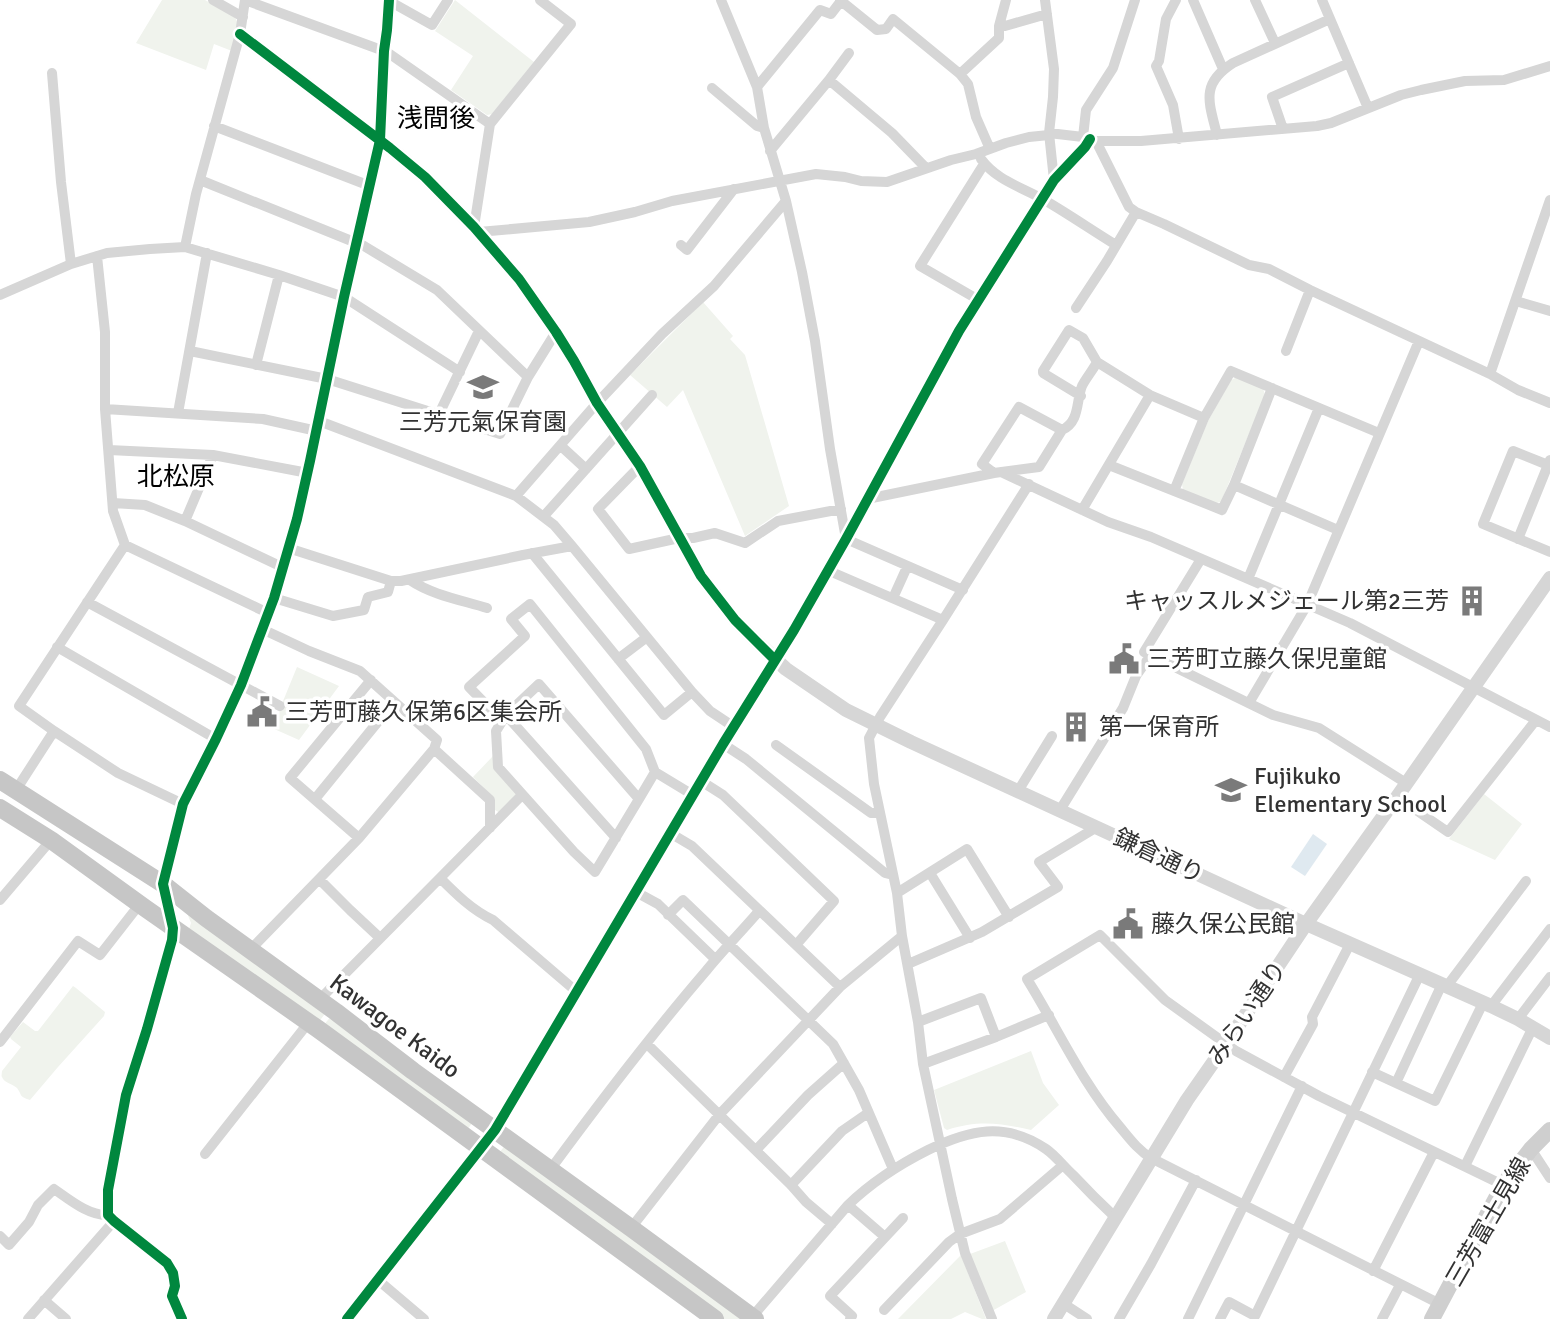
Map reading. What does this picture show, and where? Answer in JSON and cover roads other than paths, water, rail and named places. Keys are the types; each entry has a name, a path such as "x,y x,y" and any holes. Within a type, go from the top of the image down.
{"highway":[{"name":"Kawagoe Kaido","path":"0,780 163,884 412,1071 753,1318"},
{"name":"Kawagoe Kaido","path":"0,808 309,1022 715,1319"}],"main road":[{"name":"三芳富士見線","path":"1436,1312 1503,1185 1531,1149 1550,1130"}],"street":[{"path":"213,0 243,17"},
{"path":"185,247 200,180 240,34 245,0 384,50 490,124"},
{"path":"111,1218 107,1206 108,1190 126,1094 171,945 173,928 163,884 183,804 241,685 274,598 318,426 380,140 389,0 432,25 448,0"},
{"path":"540,0 570,23 490,124 477,230 589,222 673,201 816,174 887,182 951,160 1029,137 1049,134 1142,141 1331,123 1420,90 1465,81 1504,80 1550,66"},
{"path":"721,0 757,87 764,128 786,201 815,341 846,539"},
{"path":"757,87 820,10 831,14 841,0 877,30 886,29 893,19 960,74 968,84 976,117 990,149"},
{"path":"960,74 999,38 999,26 1006,0"},
{"path":"1135,0 1113,68 1086,110 1090,139 1129,207 1249,265 1269,269 1550,403"},
{"path":"1176,0 1166,19 1156,66 1174,105 1179,139"},
{"path":"1192,0 1223,69"},
{"path":"1255,0 1275,43"},
{"path":"1322,0 1368,108"},
{"path":"999,26 1005,26 1048,5 1054,69 1049,134 1054,180"},
{"path":"1217,135 1209,100 1210,87 1215,77 1233,62 1330,19"},
{"name":"鎌倉通り","path":"240,34 425,177 477,230 519,279 556,332 597,403 640,466 696,568 741,625 775,660 846,710 1306,924 1487,1004 1550,1038"},
{"path":"770,151 849,53"},
{"path":"1283,129 1272,97 1349,63"},
{"path":"52,73 71,264"},
{"path":"829,80 892,133 926,168"},
{"path":"712,88 757,126 764,128"},
{"path":"214,126 370,186"},
{"path":"347,1319 495,1130 846,539 977,299 1054,180 1090,139"},
{"path":"976,154 1003,180 1043,199 1116,246"},
{"path":"977,299 920,266 984,164"},
{"path":"200,180 356,242 437,290 528,377"},
{"path":"681,245 687,250 734,189"},
{"path":"1490,373 1546,225 1550,200"},
{"path":"516,496 662,334 714,286 786,201"},
{"path":"1076,308 1136,212"},
{"path":"0,295 71,264 107,253 185,247 344,298 460,372"},
{"path":"178,413 206,253"},
{"path":"97,256 105,332 105,409 113,511 125,545 268,613"},
{"path":"256,365 279,275"},
{"path":"1286,351 1310,290"},
{"path":"1516,301 1550,311"},
{"path":"1081,396 1043,373 1069,330 1083,338 1097,362 1150,395 1204,418"},
{"path":"439,414 480,331"},
{"path":"190,351 327,379 500,434 528,377 556,332"},
{"path":"1249,703 1307,605 1419,341"},
{"path":"867,499 997,472 1039,467 1062,430 1068,428 1078,411 1082,387 1097,362"},
{"path":"1174,491 1204,418 1231,371 1378,433"},
{"path":"1109,465 1222,510 1272,388"},
{"path":"1082,510 1150,395"},
{"path":"544,516 652,396"},
{"path":"1062,430 1019,407 982,464 1082,510 1350,624 1550,727"},
{"path":"1248,579 1320,408"},
{"path":"105,409 263,419 318,426 516,496 555,525 692,692 710,711 734,727"},
{"path":"561,446 586,469"},
{"path":"109,450 213,455 307,473"},
{"path":"1518,539 1549,462 1513,451 1483,524 1518,539 1550,552"},
{"path":"185,521 213,455"},
{"path":"640,466 598,509 629,548 715,533 745,543 778,521 841,509"},
{"path":"992,1319 960,1234 923,1064 897,893 874,784 869,738 875,724 1029,484"},
{"path":"1234,485 1338,530"},
{"path":"113,503 145,505 282,567"},
{"path":"846,539 963,590"},
{"path":"125,545 19,706 118,773 183,804"},
{"path":"288,548 401,582 572,546"},
{"path":"532,553 664,715 692,692"},
{"path":"1201,559 1144,652 1273,715 1319,728 1406,783"},
{"path":"892,598 907,567"},
{"path":"827,570 943,620"},
{"name":"みらい通り","path":"1054,1319 1187,1100 1306,924 1550,578"},
{"path":"410,580 431,591 486,608"},
{"path":"274,598 333,616 364,610 368,597 388,592 391,581"},
{"path":"87,602 280,706"},
{"path":"616,838 504,718 469,687 525,636 511,619 530,604 646,749 655,772 693,795"},
{"path":"251,949 359,838 435,749 438,740 360,671 262,629"},
{"path":"618,659 647,637"},
{"path":"57,647 216,739"},
{"path":"1060,810 1123,708 1136,676 1150,656"},
{"path":"359,838 290,778 371,680"},
{"path":"639,799 539,684 504,718 496,731 498,767 574,852 596,872 655,772"},
{"path":"315,799 394,702"},
{"path":"1397,797 1448,832 1536,720"},
{"path":"16,790 54,731"},
{"path":"1018,791 1052,736"},
{"path":"723,744 746,759 885,873 893,875"},
{"path":"776,745 872,813 880,813"},
{"path":"435,749 490,800 490,828"},
{"path":"701,782 723,795 834,901 796,945"},
{"path":"319,1000 522,795"},
{"path":"908,964 970,938 1058,887 1039,862 1097,827"},
{"path":"670,833 691,846 839,987"},
{"path":"0,900 51,841"},
{"path":"897,893 967,849 1009,917"},
{"path":"930,873 970,938"},
{"path":"440,878 461,899 480,914 493,920 577,992"},
{"path":"320,880 380,938"},
{"path":"1396,1083 1445,985 1526,881"},
{"path":"636,892 658,904 715,959"},
{"path":"668,915 683,900 833,1044 859,1090 892,1169"},
{"path":"0,1042 78,941 100,955 139,905"},
{"path":"550,1170 715,959 759,911"},
{"path":"1372,1072 1435,1101 1487,1004 1550,929"},
{"path":"1436,1312 1400,1285 1151,1158 1137,1148 1087,1083 1027,979 1100,934 1165,1000 1226,1044 1284,1077 1503,1185"},
{"path":"631,1228 719,1115 839,987 902,936"},
{"path":"1284,1077 1313,1024 1312,1017 1350,944"},
{"path":"1220,1319 1228,1302 1255,1316 1420,974"},
{"path":"1518,1019 1550,977"},
{"path":"918,1022 981,998 996,1037"},
{"path":"923,1064 1049,1015"},
{"path":"205,1154 309,1022"},
{"path":"1465,1166 1533,1027"},
{"path":"647,1044 806,1202 832,1224"},
{"path":"756,1150 808,1095 844,1063"},
{"path":"1188,1319 1302,1086"},
{"path":"791,1185 842,1131 868,1113"},
{"path":"753,1318 848,1205 892,1169 956,1137 975,1132 1004,1133 1031,1141 1047,1150 1115,1217"},
{"path":"1531,1149 1550,1178"},
{"path":"1373,1271 1434,1152"},
{"path":"884,1310 949,1242 960,1234 1000,1219 1063,1165"},
{"path":"1119,1319 1196,1181"},
{"path":"0,1236 9,1245 54,1189 81,1207 111,1218 167,1263 173,1273 175,1286 172,1297 177,1316"},
{"path":"848,1205 885,1237"},
{"path":"850,1319 852,1316 830,1296 902,1217"},
{"path":"28,1319 111,1218"},
{"path":"378,1280 425,1319"},
{"path":"1382,1319 1400,1285"},
{"path":"44,1300 66,1319"},
{"path":"1064,1304 1087,1319"}],"place":[{"name":"三芳元氣保育園","path":"483,387"},
{"name":"キャッスルメジェール第2三芳","path":"1472,601"},
{"name":"三芳町立藤久保児童館","path":"1124,659"},
{"name":"三芳町藤久保第6区集会所","path":"262,712"},
{"name":"第一保育所","path":"1076,727"},
{"name":"Fujikuko Elementary School","path":"1231,790"},
{"name":"藤久保公民館","path":"1128,924"}],"district":[{"name":"浅間後","path":"436,119"},
{"name":"北松原","path":"176,477"}]}
